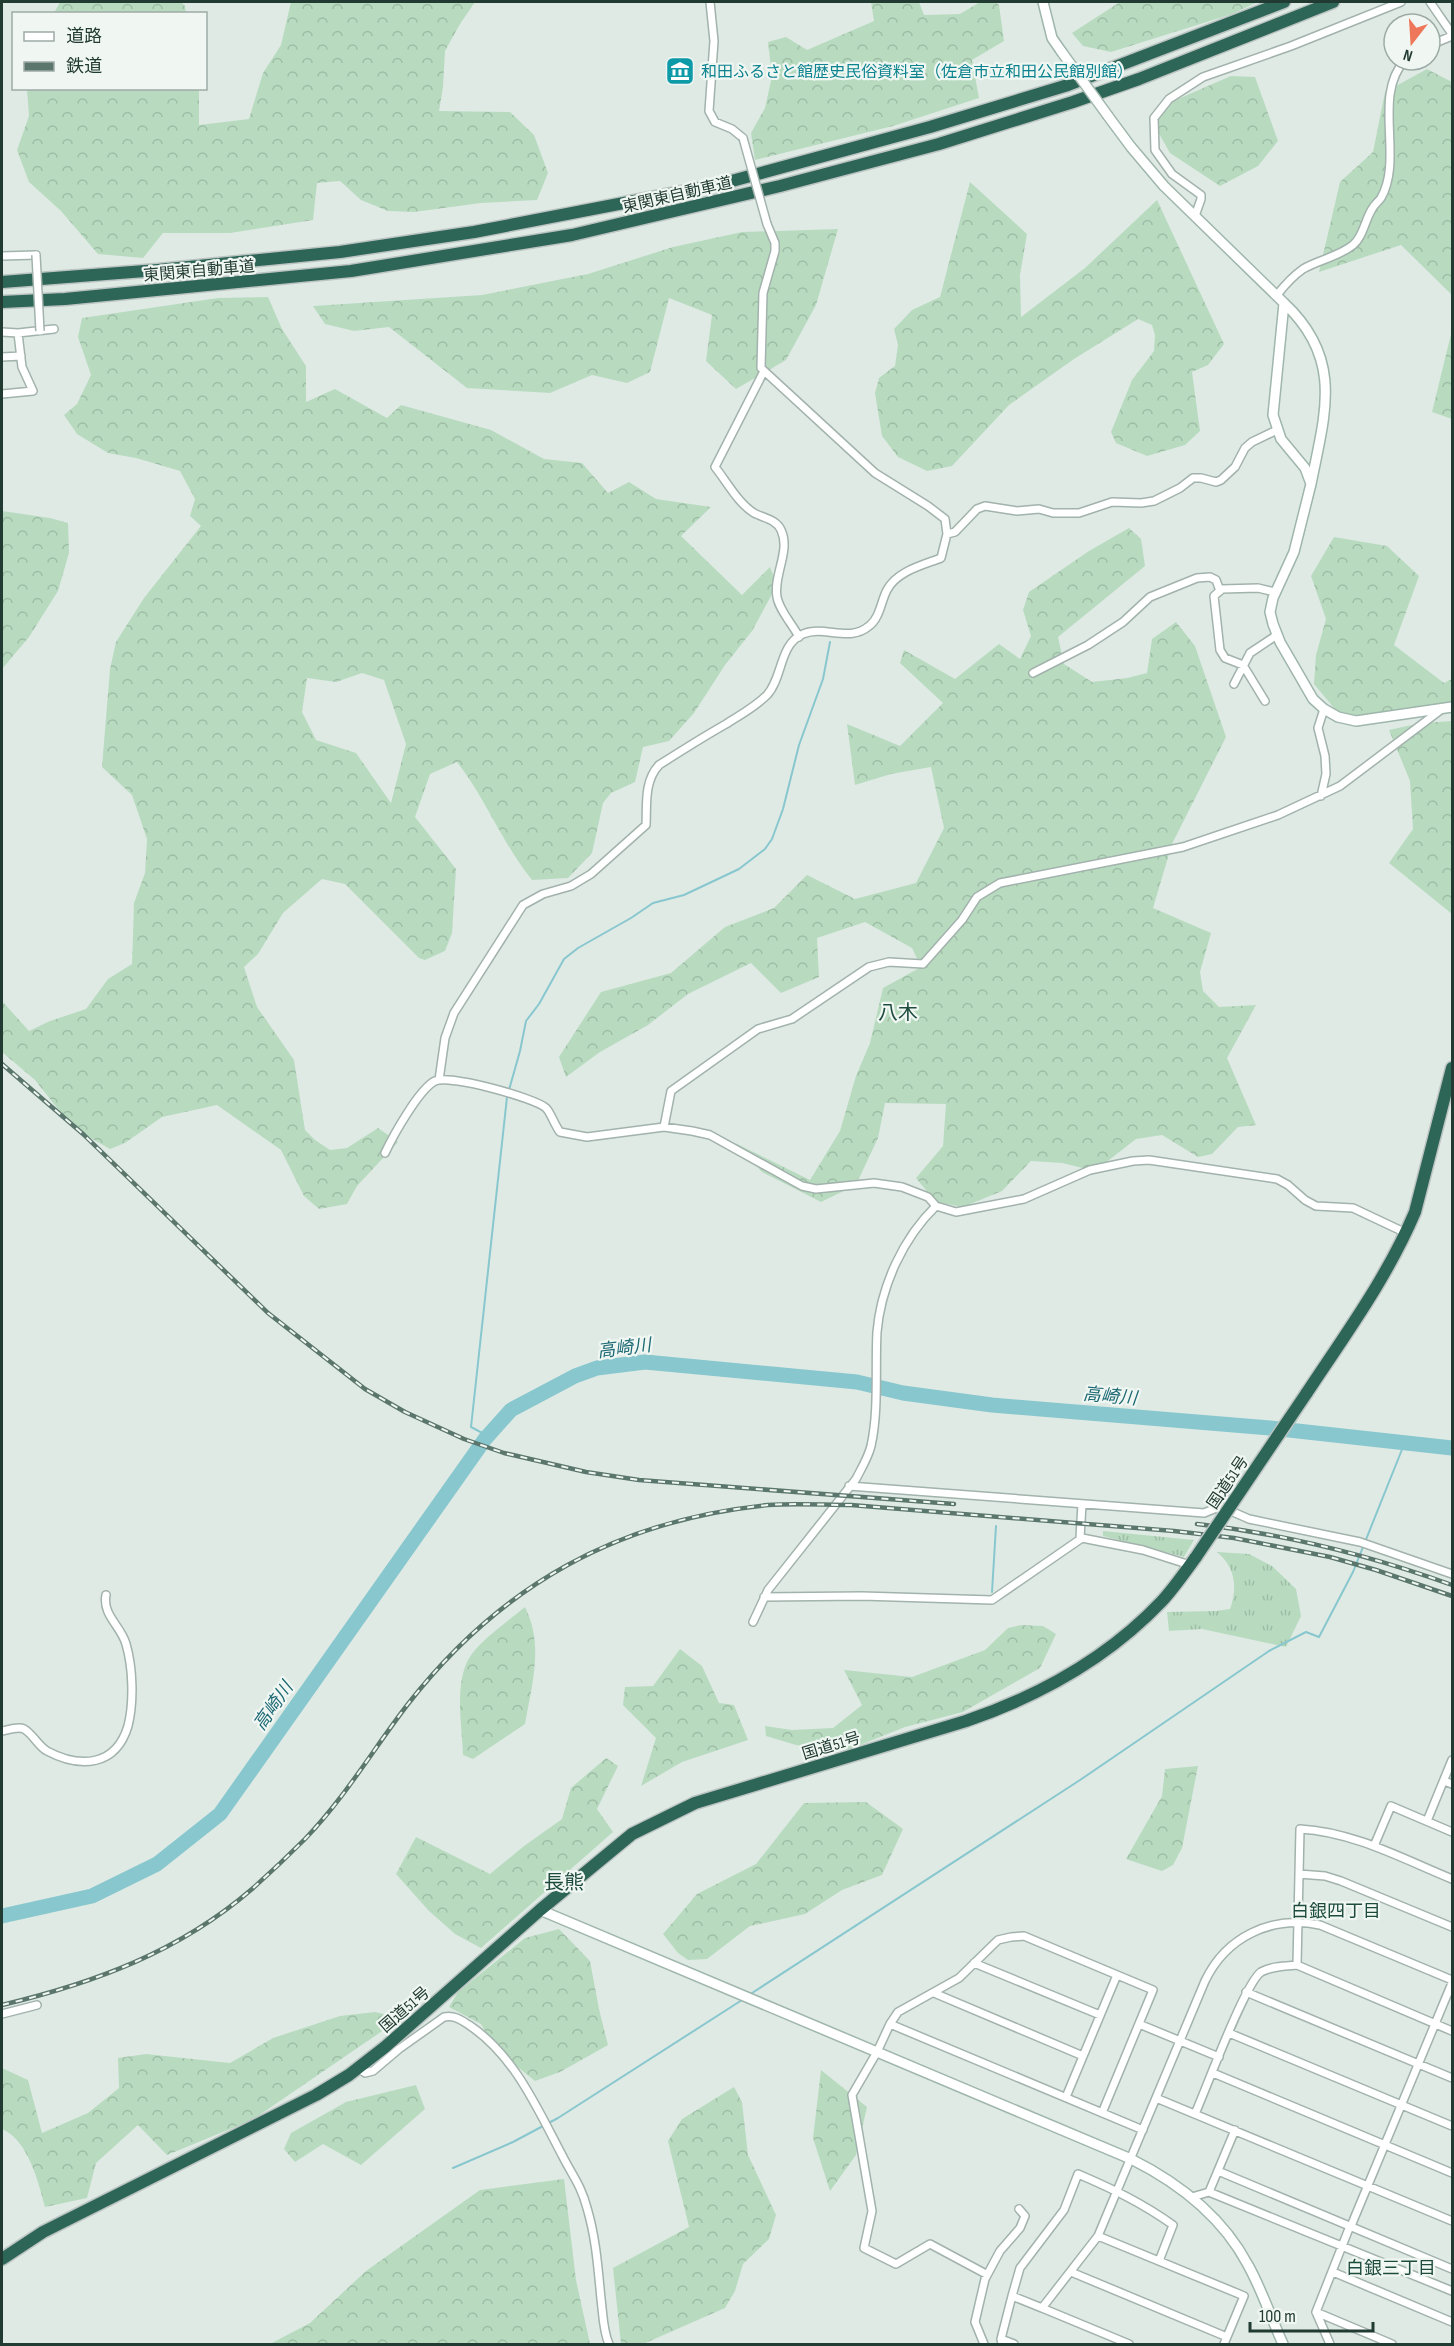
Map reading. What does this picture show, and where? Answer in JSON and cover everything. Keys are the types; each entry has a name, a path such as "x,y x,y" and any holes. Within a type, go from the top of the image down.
{"highway":[{"name":"東関東自動車道","path":"2,282 158,270 340,252 474,232 717,185 930,127 1068,84 1284,2"},
{"name":"東関東自動車道","path":"2,302 65,299 351,271 471,253 593,230 780,186 950,141 1139,79 1333,2"},
{"name":"国道51号","path":"2,2259 43,2232 316,2094 358,2068 385,2047 540,1910 632,1834 695,1803 992,1712 1046,1688 1104,1652 1162,1601 1193,1561 1374,1291 1415,1212 1452,1068"}],"street":[{"path":"439,1080 446,1038 454,1013 523,904 543,894 571,886 591,874 646,825 648,788 652,773 659,765 752,708 766,696 775,686 785,653 802,634 816,632 851,634 865,630 876,618 894,579 941,558 947,534 945,519 874,473 760,368 763,293 775,243 767,225 743,138 732,129 715,122 709,111 714,41 710,2"},
{"path":"1043,2 1052,38 1131,147 1164,186 1297,315 1317,346 1326,380 1326,409 1294,552 1275,592 1270,612 1277,635 1313,699 1338,717 1356,721 1447,708"},
{"path":"1195,216 1201,195 1172,174 1155,150 1154,118 1169,99 1203,77 1291,46 1401,2"},
{"path":"1430,2 1452,35"},
{"path":"1277,295 1304,269 1355,244 1372,209 1381,197 1386,181 1389,156 1391,83 1396,72"},
{"path":"2,256 36,255 40,331"},
{"path":"1284,303 1273,415 1281,439 1305,468 1311,484"},
{"path":"2,332 18,333 54,329"},
{"path":"2,394 33,391 22,367 18,333"},
{"path":"2,357 21,356"},
{"path":"764,371 715,467 744,504 780,528 784,544 776,586 777,599 799,637"},
{"path":"947,534 955,532 977,509 985,506 1017,511 1039,509 1053,513 1079,513 1112,502 1154,501 1180,488 1193,478 1216,482 1235,467 1245,448 1252,442 1277,430"},
{"path":"1033,673 1088,645 1123,622 1150,597 1165,590 1197,578 1210,576 1216,580 1220,591"},
{"path":"1265,701 1244,665 1225,658 1220,650 1214,596 1222,590 1258,588 1275,592"},
{"path":"1234,684 1250,653 1257,646 1277,635"},
{"path":"664,1127 671,1091 758,1029 792,1019 869,967 889,962 923,964 962,920 977,897 1000,883 1183,847 1278,815 1340,786 1447,708"},
{"path":"1321,796 1326,774 1325,756 1318,728 1324,709"},
{"path":"385,1153 392,1138 423,1092 439,1080 465,1080 546,1108 560,1132 588,1137 664,1127 710,1135 802,1186 816,1189 874,1183 902,1187 928,1197 936,1206 956,1212 1024,1199 1090,1170 1149,1160 1277,1179 1316,1206 1353,1208 1406,1233"},
{"path":"753,1622 764,1597 856,1479 870,1448 879,1318 892,1275 909,1238 919,1222 936,1206"},
{"path":"849,1486 1204,1513 1219,1507 1249,1519 1360,1542 1452,1574"},
{"path":"1080,1538 1082,1504"},
{"path":"764,1597 862,1596 992,1600 1080,1538 1193,1561"},
{"path":"2,1731 20,1728 25,1730 46,1750 72,1761 104,1759 113,1752 125,1734 132,1712 133,1694 126,1643 106,1610 106,1595"},
{"path":"1427,1821 1452,1760"},
{"path":"1444,1781 1452,1784"},
{"path":"1374,1846 1391,1806 1452,1832"},
{"path":"1297,1965 1300,1829 1342,1834 1452,1879"},
{"path":"1299,1874 1325,1876 1341,1881 1452,1927"},
{"path":"540,1910 1131,2159 1170,2180 1192,2197 1226,2232 1248,2265 1283,2344"},
{"path":"1042,2308 1098,2236 1210,1970 1226,1950 1243,1937 1264,1927 1298,1922 1320,1925 1452,1982 1332,2267 1333,2272 1316,2313 1330,2344"},
{"path":"986,2274 930,2244 896,2264 864,2248 872,2211 852,2095 898,2012 959,1978 998,1940 1024,1936 1154,1990 1102,2113"},
{"path":"974,1963 1100,2015"},
{"path":"1195,2114 1246,1992 1260,1973 1270,1968 1297,1965 1452,2031"},
{"path":"1066,2097 1117,1975"},
{"path":"1246,1992 1452,2078"},
{"path":"934,1993 1083,2056"},
{"path":"2,2014 37,2005"},
{"path":"358,2068 364,2073 373,2071 444,2017 452,2016 493,2044 506,2058 537,2105 563,2157 580,2183 596,2242 604,2326 609,2344"},
{"path":"890,2024 1143,2130"},
{"path":"1139,2024 1219,2057"},
{"path":"1229,2033 1452,2126"},
{"path":"1213,2073 1452,2173"},
{"path":"1156,2098 1452,2221"},
{"path":"1209,2192 1235,2130"},
{"path":"1218,2170 1452,2269"},
{"path":"1014,2344 1001,2342 1020,2268 1064,2210 1078,2174 1117,2190 1143,2204 1173,2225 1159,2261"},
{"path":"1192,2197 1209,2192 1452,2291"},
{"path":"984,2344 975,2322 986,2274 1000,2251 1020,2228 1024,2216 1019,2209"},
{"path":"1071,2272 1226,2341 1244,2296 1098,2236"},
{"path":"1333,2272 1452,2322"},
{"path":"1012,2296 1129,2344"},
{"path":"1316,2313 1392,2344"}],"green space":[{"path":"60,2 181,2 185,6 186,12 55,12"},
{"path":"291,2 475,2 445,51 439,111 510,112 534,135 548,173 537,200 481,203 414,212 388,211 361,200 340,181 317,183 313,220 230,233 163,233 143,258 98,254 61,211 29,182 17,150 29,116 27,90 199,90 199,125 249,119 263,73 281,45"},
{"path":"871,2 919,2 924,15 960,14 980,2 996,2 999,5 1004,41 972,60 979,98 893,126 755,160 751,133 765,108 772,76 768,42 786,37 807,50 874,21"},
{"path":"1120,2 1258,2 1232,14 1111,52 1083,46 1072,33"},
{"path":"1422,72 1433,72 1452,82 1452,295 1401,245 1319,272 1340,182 1373,152 1385,92"},
{"path":"1231,76 1255,77 1278,141 1258,166 1220,186 1170,153 1149,116 1178,99"},
{"path":"970,182 1027,234 1020,275 1021,317 1085,268 1157,200 1224,344 1208,365 1192,372 1200,431 1185,445 1147,456 1116,443 1111,432 1132,380 1154,351 1155,335 1152,325 1138,319 1074,359 1009,405 952,466 927,471 898,457 882,436 875,393 879,378 895,366 898,345 894,329 912,310 940,297"},
{"path":"838,229 816,305 786,360 736,389 706,361 712,315 669,298 650,372 627,383 592,375 550,393 467,388 389,327 354,331 325,324 313,306 482,295 588,274 673,247 742,232"},
{"path":"268,297 282,329 306,366 306,402 335,389 387,418 401,405 491,430 544,459 582,463 608,493 629,482 656,499 711,507 681,536 742,595 770,567 777,585 752,631 725,665 694,713 669,741 643,747 635,782 611,793 603,803 592,853 568,878 532,880 457,762 430,774 415,817 456,869 452,933 445,951 425,960 419,958 345,884 322,879 283,913 258,954 244,967 257,1007 294,1060 305,1130 330,1150 347,1148 378,1128 398,1142 357,1186 347,1204 319,1209 304,1196 281,1150 217,1105 162,1117 125,1143 110,1149 73,1128 35,1080 2,1052 2,1001 29,1031 86,1009 108,979 132,964 134,903 145,873 147,839 132,795 102,767 110,669 116,642 144,598 201,526 190,516 195,499 180,471 136,458 108,453 77,434 64,415 77,404 91,375 78,337 82,318 218,298","holes":["362,673 384,680 406,744 391,803 356,753 316,740 302,712 307,678 336,682"]},
{"path":"1452,330 1452,419 1432,412"},
{"path":"2,511 68,523 69,553 58,591 29,637 2,669"},
{"path":"1129,528 1141,539 1145,566 1058,637 1064,664 1092,682 1147,673 1152,639 1176,622 1195,646 1226,737 1172,844 1153,908 1211,933 1200,972 1203,991 1219,1007 1256,1005 1227,1058 1256,1125 1238,1127 1212,1154 1198,1157 1162,1135 1136,1139 1095,1171 1062,1163 1031,1161 1002,1191 963,1207 936,1202 916,1178 943,1146 946,1104 885,1103 878,1138 856,1185 821,1202 762,1172 735,1143 810,1180 840,1131 856,1076 870,1043 883,988 921,967 912,948 865,922 817,938 819,977 781,993 751,963 688,994 648,1025 600,1052 566,1077 559,1057 601,992 671,973 725,927 774,908 807,875 855,899 916,883 944,828 931,767 891,774 855,785 847,724 900,746 943,703 900,663 904,650 955,679 999,644 1020,659 1031,636 1023,610 1029,592 1089,551"},
{"path":"1334,537 1387,546 1419,576 1394,645 1444,683 1452,679 1452,702 1344,720 1314,684 1316,655 1326,619 1311,576"},
{"path":"1452,721 1452,914 1389,863 1413,829 1410,781 1389,730 1421,723"},
{"path":"1103,1531 1194,1540 1184,1557 1103,1536"},
{"path":"1217,1552 1249,1554 1272,1566 1296,1589 1301,1616 1286,1647 1202,1629 1169,1631 1167,1612 1230,1609 1234,1593 1233,1578 1228,1564"},
{"path":"525,1607 534,1636 535,1665 525,1724 473,1759 463,1755 460,1700 463,1672 468,1660 480,1644"},
{"path":"1021,1625 1043,1626 1056,1634 1040,1668 963,1712 905,1727 850,1749 825,1749 796,1745 766,1736 765,1726 792,1730 833,1728 862,1705 844,1670 912,1677 985,1650 1008,1628"},
{"path":"680,1649 702,1666 719,1703 734,1705 748,1740 682,1762 641,1786 656,1738 623,1705 625,1687 653,1686"},
{"path":"606,1758 618,1766 597,1809 613,1832 481,1948 455,1934 429,1911 396,1874 416,1837 490,1874 562,1819 571,1788"},
{"path":"1198,1766 1182,1848 1173,1865 1162,1871 1126,1859 1162,1796 1165,1769"},
{"path":"866,1802 903,1829 882,1875 842,1890 805,1914 750,1926 707,1959 688,1960 678,1953 663,1934 697,1894 756,1864 804,1803"},
{"path":"559,1929 590,1961 608,2045 560,2072 535,2081 494,2048 481,2024 449,2007 458,1992 525,1938"},
{"path":"375,2012 393,2016 391,2025 252,2120 167,2155 138,2125 96,2163 87,2198 45,2207 31,2162 19,2142 2,2129 2,2068 28,2080 42,2133 88,2113 119,2088 118,2058 146,2054 230,2063 273,2038 340,2016"},
{"path":"821,2070 867,2107 856,2155 830,2191 813,2138"},
{"path":"416,2085 425,2109 361,2165 323,2144 295,2162 284,2149 291,2133 346,2102"},
{"path":"734,2087 742,2102 748,2155 776,2215 769,2239 743,2264 735,2291 725,2308 643,2344 621,2344 613,2268 689,2227 668,2141 682,2119"},
{"path":"564,2179 576,2280 590,2344 270,2344 310,2323 366,2271 480,2190"}],"waterway":[{"path":"488,1436 471,1427 507,1097 526,1021 539,1004 564,959 578,948 653,903 684,895 739,869 765,849 772,839 783,809 799,745 823,679 830,642"},
{"name":"高崎川","path":"2,1916 92,1896 157,1864 220,1814 485,1439 511,1410 575,1376 597,1368 645,1362 857,1382 903,1393 992,1405 1270,1428 1452,1448"},
{"path":"749,1995 1080,1780 1269,1651 1306,1632 1319,1637 1353,1572 1405,1442"},
{"path":"992,1592 996,1526"},
{"path":"453,2168 513,2142 558,2118 742,2000"}],"railway":[{"path":"2,1064 83,1134 268,1313 365,1389 405,1412 464,1439 504,1453 586,1472 639,1480 954,1504"},
{"path":"2,2005 70,1986 134,1962 165,1948 224,1911 252,1889 319,1824 408,1704 444,1662 482,1625 523,1593 567,1566 613,1543 662,1526 713,1513 768,1505 799,1504 851,1505 1174,1531 1234,1538 1330,1557 1452,1596"},
{"path":"1197,1524 1230,1528 1326,1547 1390,1564 1452,1585"}],"place":[{"name":"和田ふるさと館歴史民俗資料室（佐倉市立和田公民館別館）","path":"680,71"}],"district":[{"name":"八木","path":"898,1012"},
{"name":"長熊","path":"564,1882"},
{"name":"白銀四丁目","path":"1336,1911"},
{"name":"白銀三丁目","path":"1391,2268"}]}
